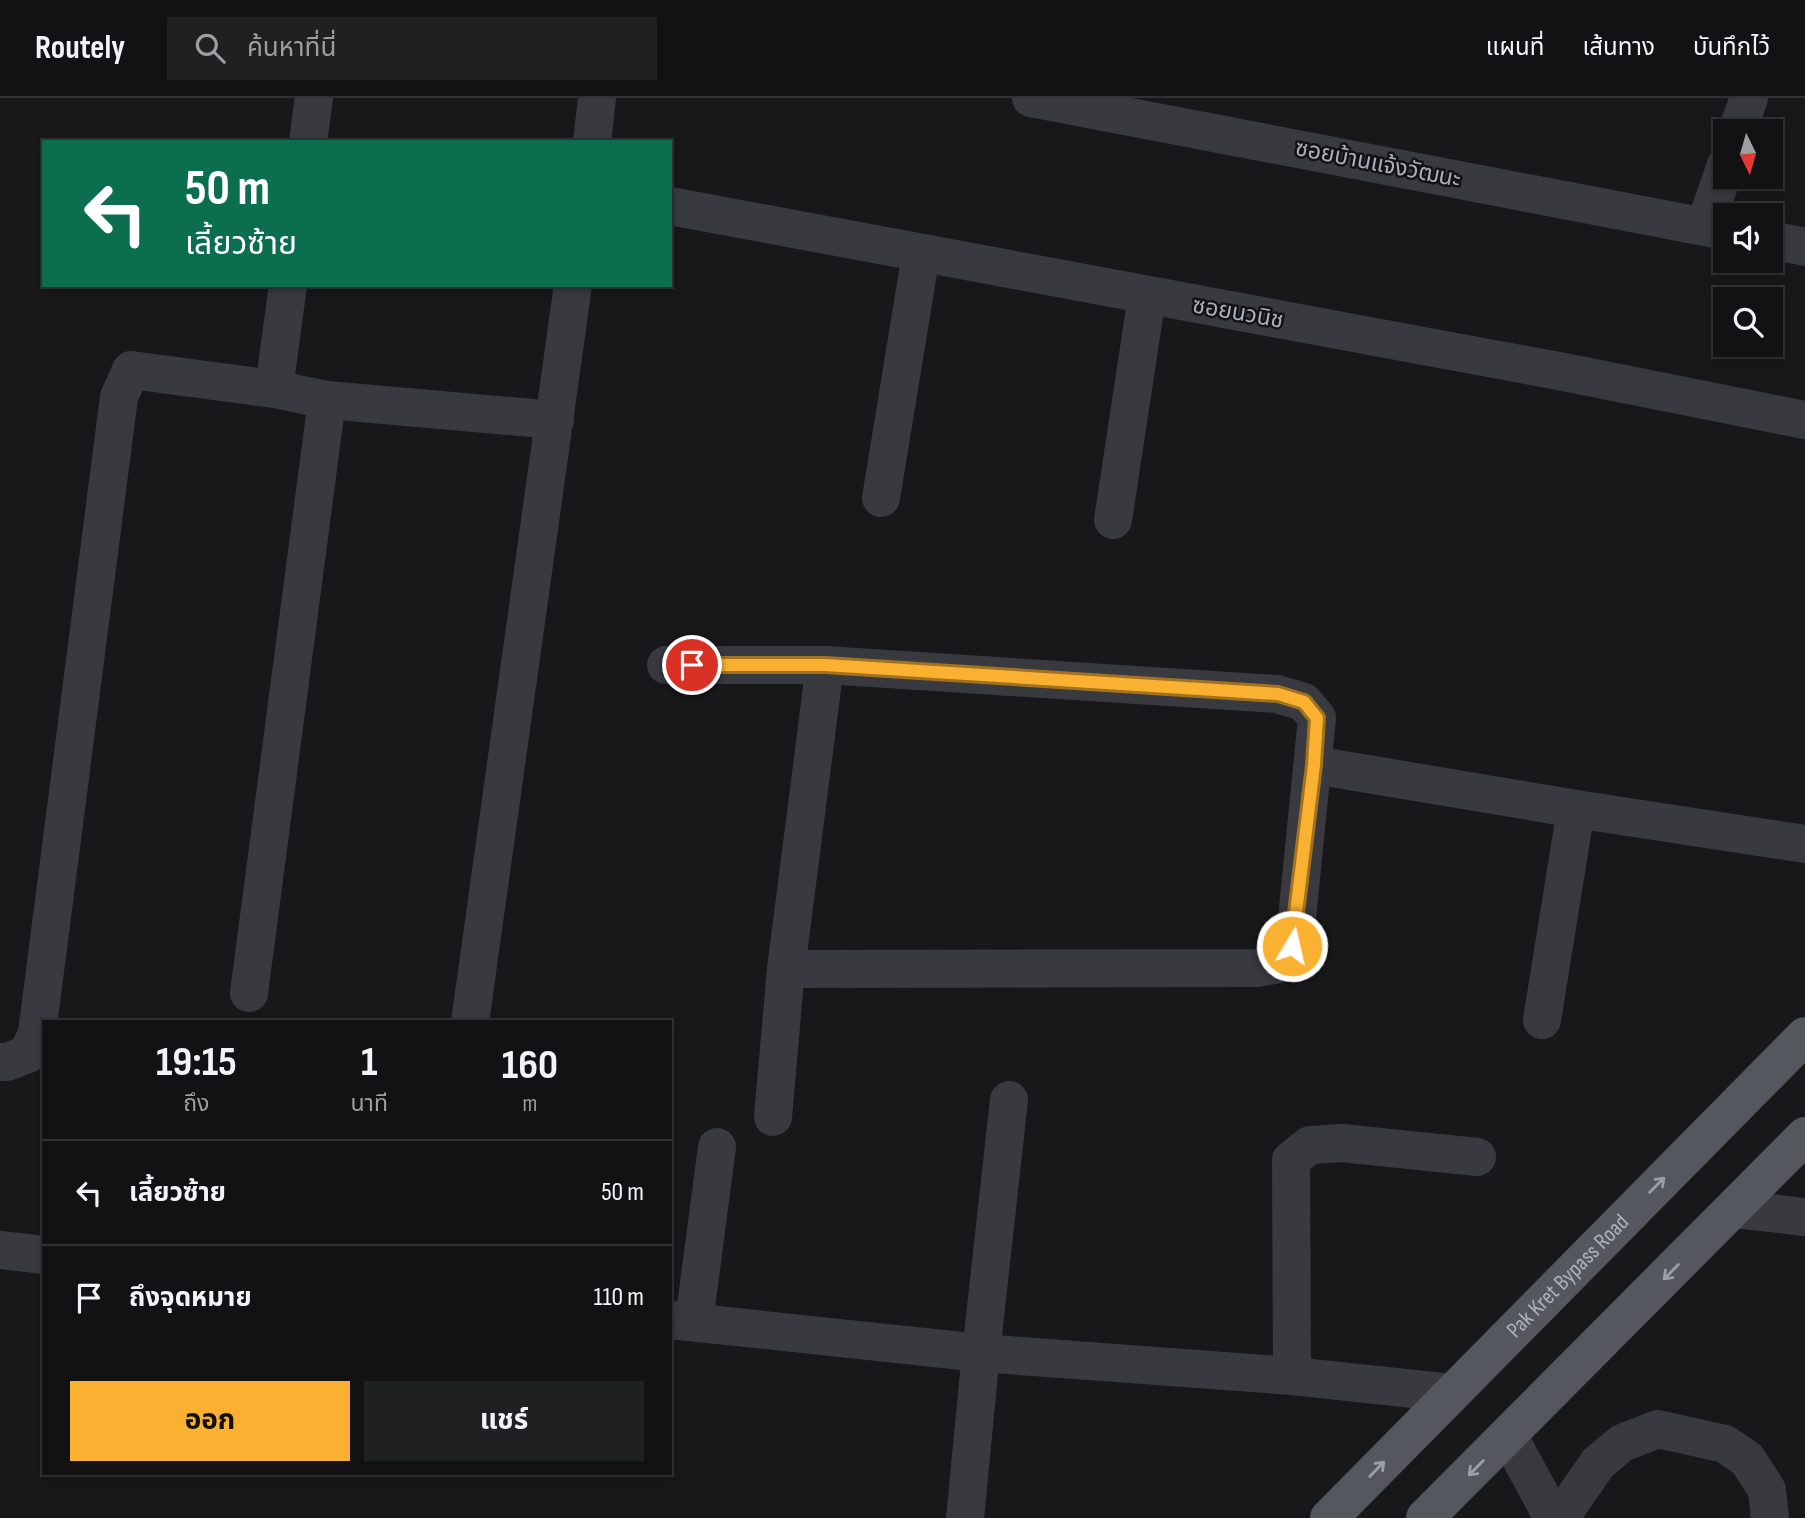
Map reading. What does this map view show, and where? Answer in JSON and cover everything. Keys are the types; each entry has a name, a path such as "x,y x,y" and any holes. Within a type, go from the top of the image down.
{"main road":[{"name":"Pak Kret Bypass Road","path":"1329,1518 1805,1036"},
{"path":"1425,1518 1805,1136"}],"street":[{"path":"308,140 314,98"},
{"path":"592,140 597,98"},
{"name":"ซอยบ้านแจ้งวัฒนะ","path":"1031,98 1713,228"},
{"path":"1741,119 1749,98"},
{"name":"ซอยนวนิช","path":"672,206 1569,373 1805,420"},
{"path":"1783,242 1805,247"},
{"path":"881,498 921,254"},
{"path":"274,389 288,287"},
{"path":"470,1020 573,287"},
{"path":"1113,520 1147,296"},
{"path":"0,1062 28,1055 37,1033 119,397 131,370 274,389 327,400 555,421"},
{"path":"249,993 327,400"},
{"path":"666,665 825,665 1278,694 1304,702 1317,718 1296,928 1292,946 1281,964 1242,968 786,969"},
{"path":"774,1117 786,969 825,665"},
{"path":"1314,765 1805,844"},
{"path":"1542,1020 1576,809"},
{"path":"965,1518 1009,1100"},
{"path":"1292,1376 1291,1160 1310,1144 1342,1143 1477,1157"},
{"path":"717,1147 682,1321 981,1353 1292,1376 1452,1393"},
{"path":"1734,1209 1805,1217"},
{"path":"0,1250 42,1255"},
{"path":"1560,1518 1598,1462 1622,1443 1658,1429 1725,1444 1747,1459 1767,1490 1770,1518"},
{"path":"1508,1435 1552,1518"}],"route":[{"path":"692,665 825,665 1278,694 1304,702 1317,718 1314,765 1292,946"}]}
